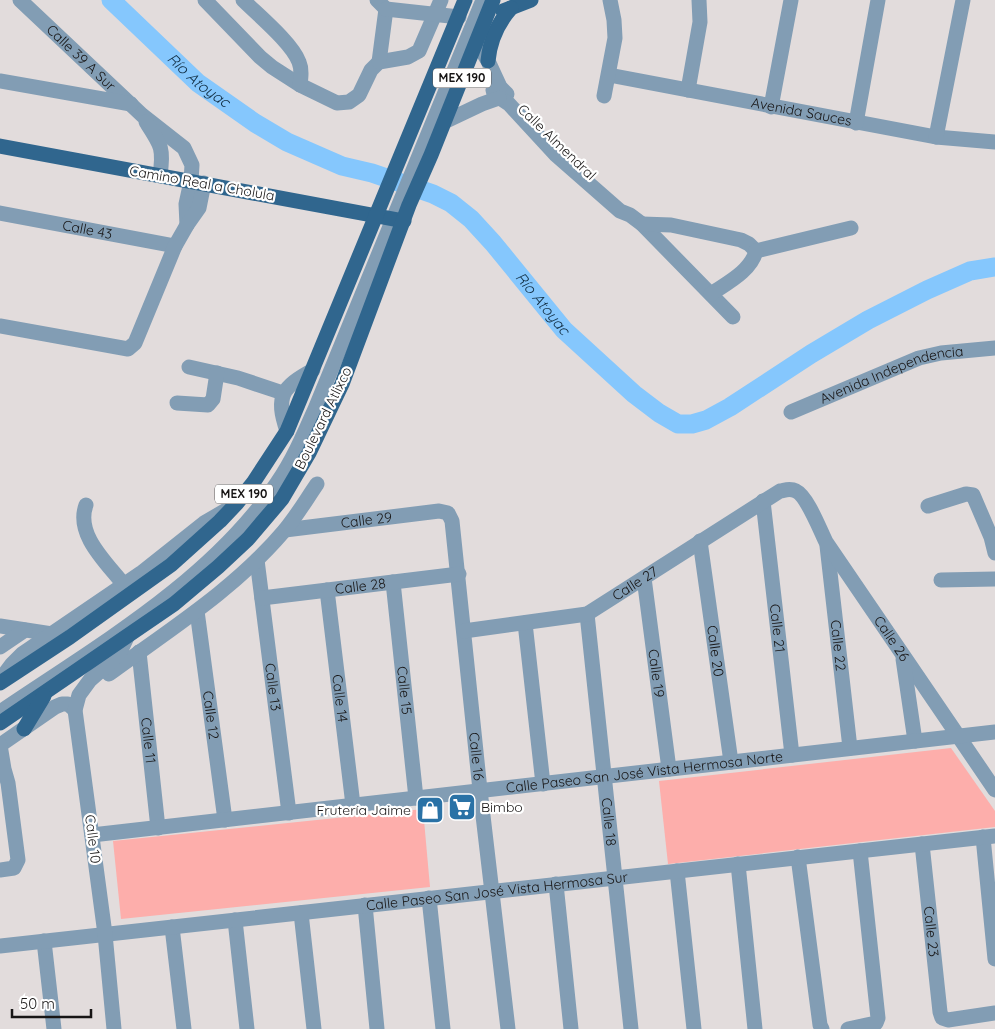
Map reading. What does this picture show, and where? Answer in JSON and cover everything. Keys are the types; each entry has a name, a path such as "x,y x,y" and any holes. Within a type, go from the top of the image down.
{"main road":[{"name":"Boulevard Atlixco","path":"0,681 70,636 171,565 220,521 253,483 287,431 313,370 390,218 417,152 465,0"},
{"name":"Boulevard Atlixco","path":"0,723 174,604 248,539 282,499 309,453 342,384 390,218 417,152 444,122 493,0"},
{"path":"485,18 531,0"},
{"path":"488,61 494,32 511,8"},
{"name":"Camino Real a Cholula","path":"0,146 390,218"},
{"path":"24,729 48,690"}],"street":[{"name":"Calle 39 A Sur","path":"20,0 136,109 184,148 198,182 186,204 187,225 176,246"},
{"path":"205,0 272,67 300,85 337,103 349,102 359,96 371,70 379,62 408,57 419,51 438,7"},
{"path":"243,0 292,49 299,61 300,85"},
{"path":"417,152 476,0"},
{"path":"417,152 483,0"},
{"path":"604,96 615,38 610,0"},
{"path":"688,90 700,22 699,0"},
{"path":"771,107 791,0"},
{"path":"856,123 878,0"},
{"path":"936,137 963,0"},
{"path":"379,62 382,5 438,7 459,17"},
{"name":"Calle Almendral","path":"476,41 488,61 499,92 509,104 565,163 620,211 636,219 734,317"},
{"name":"Avenida Sauces","path":"608,75 936,137 995,142"},
{"path":"0,81 136,109"},
{"path":"444,122 482,104 499,92"},
{"name":"Calle 39 A Sur","path":"136,109 159,142 162,151 160,175"},
{"name":"Calle 43","path":"0,214 176,246"},
{"path":"0,699 118,620 176,578 210,549 245,513 275,472 302,422 390,218"},
{"path":"0,712 123,628 191,578 235,536 263,502 278,482 303,436 390,218"},
{"path":"636,219 740,240 749,244 756,251"},
{"path":"756,251 851,228"},
{"path":"0,326 128,349 135,343 176,246"},
{"path":"711,294 746,268 754,260 756,251"},
{"name":"Avenida Independencia","path":"791,412 920,358 941,353 995,348"},
{"path":"189,367 217,373 283,393"},
{"path":"287,431 282,417 283,393 290,385 313,370"},
{"path":"176,403 208,405 213,399 217,373"},
{"path":"76,710 96,684 198,611 257,560 285,530 317,484"},
{"name":"Calle 27","path":"464,631 587,614 763,501 780,491 789,489"},
{"name":"Calle 26","path":"789,489 797,492 804,498 826,542 995,790"},
{"path":"928,506 969,493 975,498 993,534 995,553"},
{"name":"Calle 21","path":"763,501 792,755"},
{"path":"0,681 22,654 124,585 204,523 237,503"},
{"path":"86,505 83,514 85,532 124,585"},
{"name":"Calle 29","path":"285,530 439,511 448,513"},
{"name":"Calle 16","path":"448,513 452,521 459,574 480,790 508,1029"},
{"name":"Calle 20","path":"700,541 730,762"},
{"name":"Calle 22","path":"826,542 850,748"},
{"name":"Calle 13","path":"257,560 290,812"},
{"name":"Calle 28","path":"262,598 459,574"},
{"name":"Calle 19","path":"644,578 670,769"},
{"path":"941,580 995,578"},
{"name":"Calle 15","path":"393,582 416,798"},
{"name":"Calle 14","path":"327,590 353,805"},
{"name":"Calle 12","path":"198,611 225,820"},
{"name":"Calle 18","path":"587,614 631,1029"},
{"path":"525,623 543,784"},
{"path":"0,626 52,634"},
{"path":"0,647 25,630"},
{"path":"76,710 79,695 90,680 115,658 127,637"},
{"name":"Calle 11","path":"139,652 158,828"},
{"path":"902,655 915,741"},
{"path":"0,870 14,868 18,860 8,783 2,771 0,745 62,704 68,704 76,710"},
{"name":"Calle 10","path":"76,710 105,934 114,1029"},
{"name":"Calle Paseo San José Vista Hermosa Norte","path":"92,835 995,732"},
{"path":"989,836 995,959"},
{"name":"Calle Paseo San José Vista Hermosa Sur","path":"0,946 989,836"},
{"name":"Calle 23","path":"922,844 942,1018 948,1020 995,1013"},
{"path":"848,1029 870,1026 876,1023 878,1018 860,851"},
{"path":"798,857 822,1029"},
{"path":"738,864 755,1029"},
{"path":"676,871 694,1029"},
{"path":"556,884 571,1029"},
{"path":"429,898 443,1029"},
{"path":"366,906 377,1029"},
{"path":"300,913 314,1029"},
{"path":"235,920 247,1029"},
{"path":"172,927 184,1029"},
{"path":"44,941 54,1029"}],"shaded area":[{"path":"951,748 995,811 995,827 668,864 659,781"},
{"path":"423,809 430,887 121,919 113,841"}],"waterway":[{"name":"Río Atoyac","path":"111,0 198,83 255,123 287,142 342,166 372,173 433,194 451,203 471,219 493,243 564,330 634,394 659,413 678,424 692,424 706,420 730,407 811,354 868,320 927,290 970,271 995,267"}],"place":[{"name":"Bimbo","path":"462,807"},
{"name":"Frutería Jaime","path":"430,810"}]}
